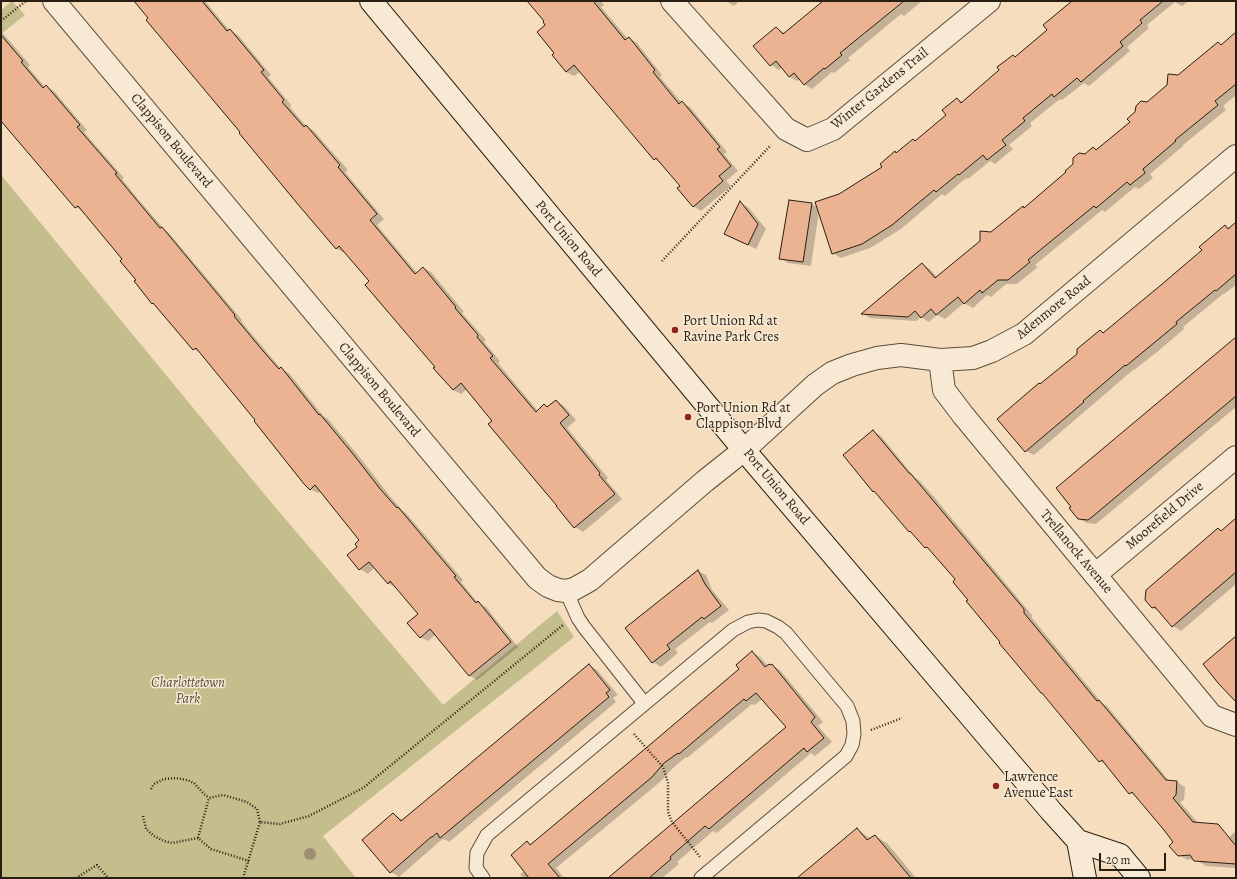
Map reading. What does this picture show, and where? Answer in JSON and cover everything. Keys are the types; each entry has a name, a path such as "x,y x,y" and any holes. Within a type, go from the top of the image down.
{"street":[{"name":"Clappison Boulevard","path":"54,1 536,578 548,586 566,591"},
{"name":"Port Union Road","path":"371,1 744,450 1051,811 1078,841 1120,855 1139,878"},
{"name":"Winter Gardens Trail","path":"672,1 786,129 807,140 833,129 989,1"},
{"name":"Adenmore Road","path":"744,450 816,385 832,373 876,358 901,355 940,360 973,358 992,351 1024,334 1236,156"},
{"name":"Trellanock Avenue","path":"940,360 944,390 963,415 1212,716 1236,725"},
{"path":"566,591 574,589 590,580 705,481 744,450"},
{"name":"Moorefield Drive","path":"1095,575 1236,457"},
{"path":"1078,841 1085,878"}],"lane":[{"path":"566,591 578,618 584,627 644,703"},
{"path":"483,878 476,868 477,853 487,835 733,630 748,622 758,620 766,621 786,633 847,706 853,720 854,734 852,745 846,756 705,874"}],"path":[{"path":"1,21 26,1"},
{"path":"662,261 786,129"},
{"path":"260,822 280,824 309,816 363,788 557,629 568,624"},
{"path":"866,732 902,718"},
{"path":"632,730 663,767 668,783 668,812 672,822 705,874"},
{"path":"151,789 154,784 164,779 176,778 187,780 194,783 210,798 223,795 247,802 257,809 260,822 243,878"},
{"path":"198,838 210,798"},
{"path":"143,816 146,829 154,836 164,840 172,843 198,838"},
{"path":"198,838 211,849 249,861"},
{"path":"76,878 97,865 108,878"}],"green space":[{"path":"12,1 25,15 1,34 1,10"},
{"name":"Charlottetown Park","path":"1,175 265,495 443,705 557,611 574,637 323,836 356,878 1,878"}],"building":[{"path":"134,1 202,1 227,31 230,29 264,70 261,72 284,100 282,102 304,127 306,125 340,165 338,167 377,214 370,220 415,274 423,267 478,335 477,337 493,356 490,358 536,412 544,404 547,407 556,400 569,415 560,423 615,494 574,528 488,424 492,421 461,383 453,390 433,368 435,367 365,285 369,281 339,246 336,249 296,202 239,133 240,132 146,20 148,18"},
{"path":"527,1 593,1 625,40 629,37 655,70 653,72 679,104 682,101 720,147 717,149 731,166 719,176 723,181 693,207 677,188 680,186 656,158 654,160 574,65 566,72 552,55 554,53 537,32 545,25 543,22 544,21"},
{"path":"823,1 904,1 840,53 842,55 804,85 794,73 789,77 776,61 770,66 753,46 776,27 783,34"},
{"path":"1072,1 1163,1 1140,20 1142,23 1120,42 1123,46 1081,82 1077,78 1054,97 1052,94 1023,118 1025,121 1002,140 1006,145 987,160 983,155 936,192 934,190 892,225 862,244 832,254 815,202 839,194 882,167 880,164 895,151 896,153 913,139 915,141 946,115 942,110 957,98 961,103 999,70 997,67 1013,55 1015,57 1047,30 1043,25"},
{"path":"1236,32 1236,84 1215,101 1218,105 1175,140 1176,141 1143,169 1145,173 1130,185 1127,182 1096,208 1094,206 1028,260 1030,262 1008,280 998,280 982,293 980,290 964,304 958,297 936,315 931,309 921,318 915,311 908,317 861,314 922,263 935,278 980,241 980,231 991,232 1023,206 1024,208 1066,172 1065,171 1073,164 1073,158 1079,153 1085,154 1093,147 1096,150 1130,122 1127,119 1135,112 1136,106 1141,101 1147,102 1167,85 1168,74 1178,75 1218,42 1221,45"},
{"path":"1,35 43,88 46,85 80,125 77,127 117,173 115,174 160,228 162,227 263,351 279,369 281,367 381,490 397,508 398,507 456,576 454,577 476,603 478,601 511,642 469,676 430,629 420,638 407,623 418,614 390,581 388,584 369,562 359,570 347,555 357,547 355,544 359,540 315,485 310,490 304,484 254,421 255,420 196,348 193,350 153,303 152,304 134,281 136,280 120,261 122,259 78,206 75,208 1,121"},
{"path":"789,200 812,203 803,262 779,259"},
{"path":"740,201 758,224 748,245 724,234"},
{"path":"1236,222 1236,274 1176,322 1177,324 1126,366 1125,365 1025,452 997,419 1039,383 1040,384 1077,354 1077,349 1100,330 1103,333 1161,285 1202,250 1199,247 1225,225 1228,229"},
{"path":"1236,337 1236,396 1092,517 1088,520 1078,519 1069,508 1071,507 1056,488"},
{"path":"873,430 1024,609 1024,613 1097,701 1099,700 1166,780 1177,781 1176,795 1173,798 1193,822 1218,824 1236,846 1236,864 1194,861 1190,855 1178,856 1169,846 1173,842 1164,830 1132,792 1129,794 1102,760 1099,762 999,643 1000,642 966,601 968,600 953,582 955,579 927,547 925,548 910,531 909,532 874,491 873,492 843,455"},
{"path":"1236,518 1236,572 1172,627 1155,607 1152,608 1145,600 1146,590 1218,528 1221,531"},
{"path":"698,570 705,584 721,606 704,619 702,617 667,645 670,649 652,663 625,628"},
{"path":"1236,636 1236,702 1203,664"},
{"path":"752,651 765,667 772,664 815,717 811,722 824,738 807,752 804,748 709,829 705,826 649,878 608,878 786,727 756,693 746,701 744,699 679,754 678,753 664,763 652,777 548,864 560,878 529,878 511,855 527,841 530,845 652,743 739,669 736,665"},
{"path":"589,664 610,690 606,693 609,697 440,838 437,833 431,837 390,873 362,840 393,813 401,821"},
{"path":"857,828 867,840 875,835 911,878 797,878"}],"place":[{"name":"Port Union Rd at Ravine Park Cres","path":"675,330"},
{"name":"Port Union Rd at Clappison Blvd","path":"688,417"},
{"name":"Lawrence Avenue East","path":"996,786"}]}
